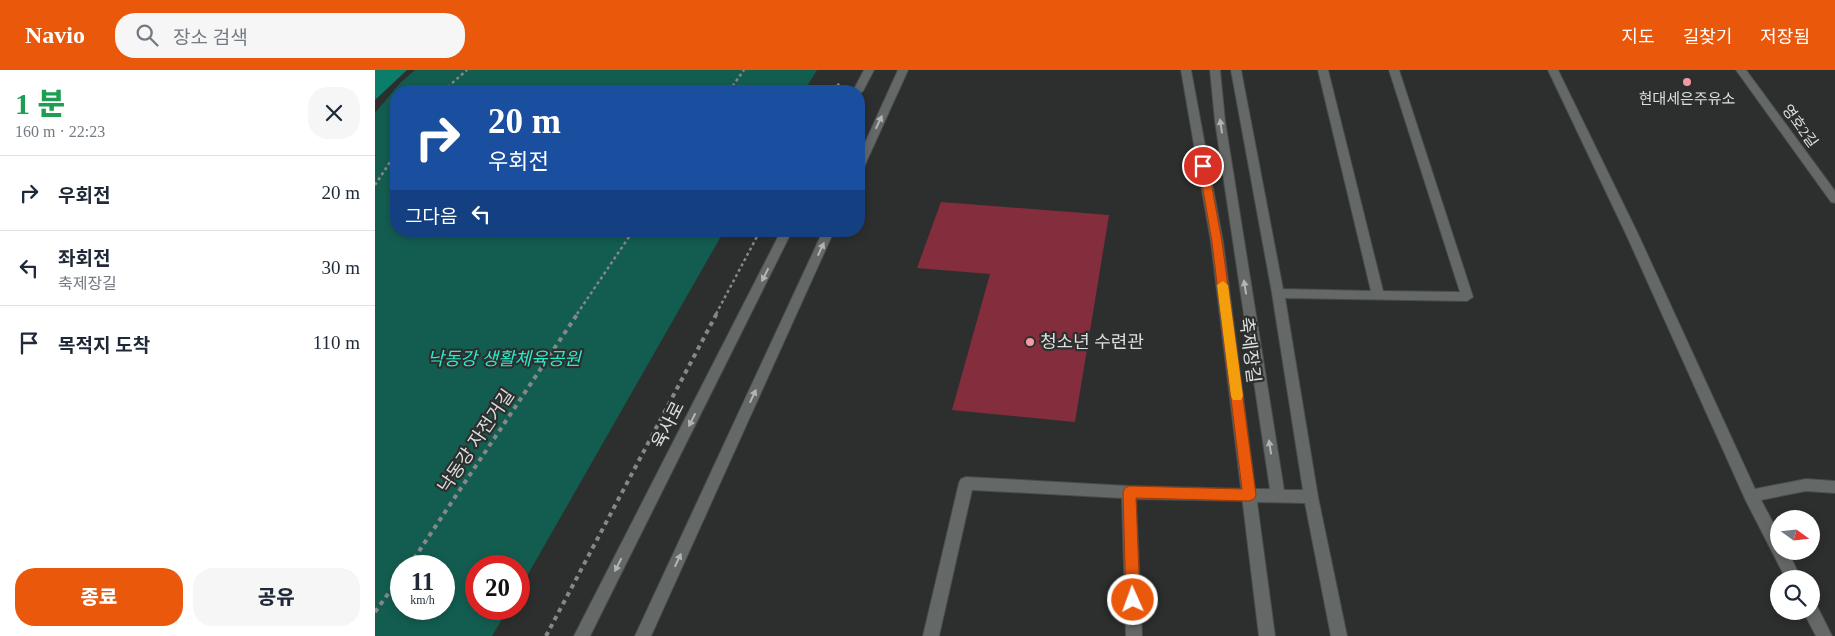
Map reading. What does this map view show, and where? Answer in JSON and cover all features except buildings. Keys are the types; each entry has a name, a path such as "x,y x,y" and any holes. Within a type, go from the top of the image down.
{"street":[{"path":"861,85 869,70"},
{"path":"865,153 903,70"},
{"name":"축제장길","path":"1186,70 1217,242 1267,636"},
{"path":"1215,70 1220,121 1277,496"},
{"path":"1235,70 1278,293 1311,497 1339,636"},
{"path":"1323,70 1378,295"},
{"path":"1278,293 1467,297 1394,70"},
{"path":"1553,70 1631,234 1751,496 1770,533"},
{"name":"영호2길","path":"1741,70 1835,199"},
{"name":"육사로","path":"583,636 784,237"},
{"path":"643,636 826,237"},
{"path":"931,636 966,483 1129,492 1311,497"},
{"path":"1751,496 1807,485 1835,487"},
{"path":"1129,492 1134,636"},
{"path":"1816,620 1824,636"}],"path":[{"path":"450,85 467,70"},
{"path":"733,85 744,70"},
{"path":"375,185 390,163"},
{"name":"낙동강 자전거길","path":"416,555 629,237"},
{"path":"546,636 757,237"},
{"path":"375,612 390,591"}],"green space":[{"name":"낙동강 생활체육공원","path":"415,70 817,70 808,85 398,85"},
{"name":"낙동강 생활체육공원","path":"390,95 390,237 721,237 530,571 530,555 465,555 465,620 501,620 492,636 375,636 375,113"}],"shaded area":[{"path":"375,70 407,70 390,85 375,100"}],"slow traffic":[{"path":"1223,285 1237,396"}],"place":[{"name":"현대세은주유소","path":"1687,82"},
{"name":"청소년 수련관","path":"1030,342"}],"route":[{"path":"1133,600 1129,492 1249,495 1217,242 1203,166"}]}
